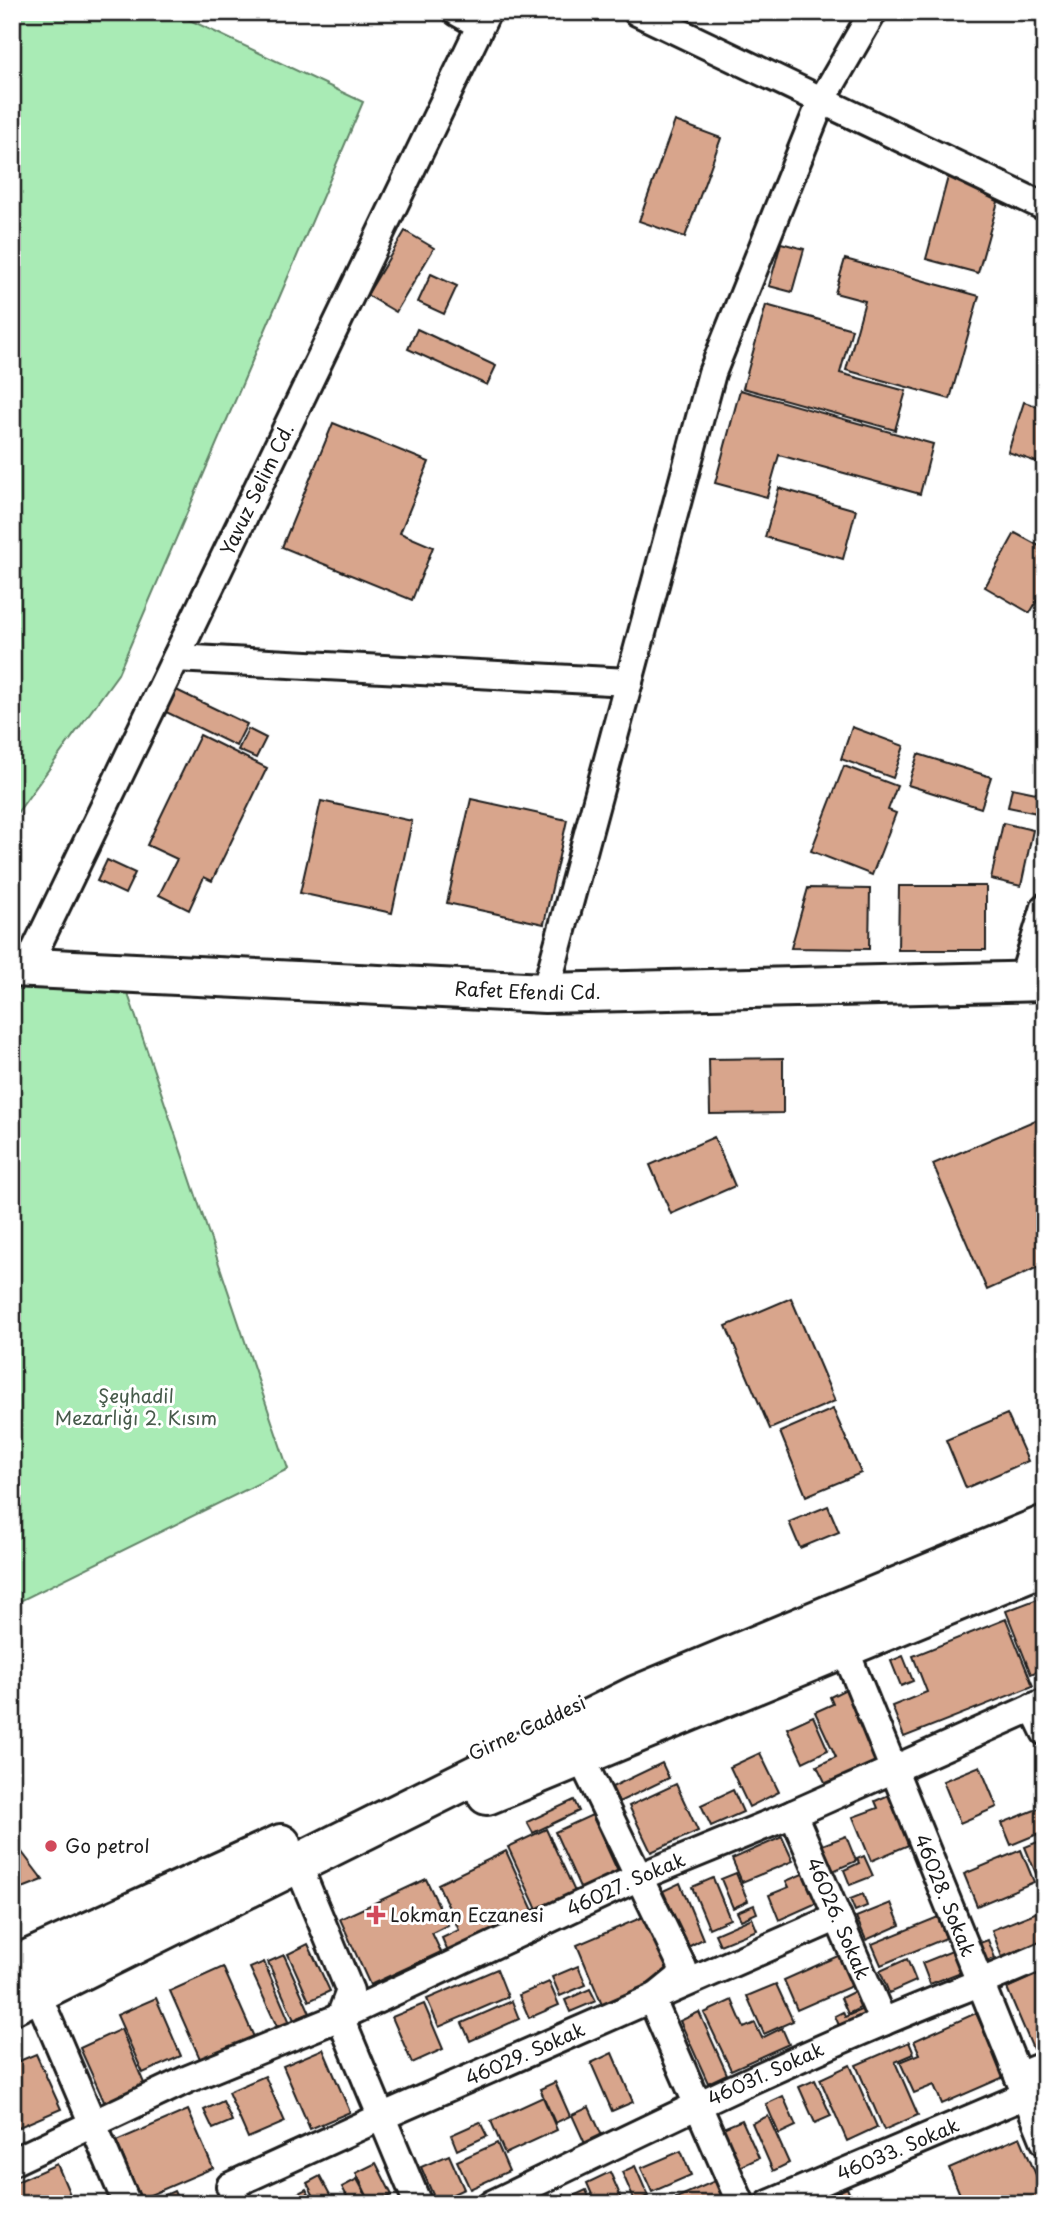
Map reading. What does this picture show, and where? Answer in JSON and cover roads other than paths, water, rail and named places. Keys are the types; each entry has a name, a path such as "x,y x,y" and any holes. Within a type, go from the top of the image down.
{"main road":[{"name":"Rafet Efendi Cd.","path":"20,967 545,993 1033,981"},
{"name":"Girne Caddesi","path":"21,1988 306,1833 600,1693 1045,1497"},
{"name":"Girne Caddesi","path":"238,1894 637,1695 1045,1525"},
{"name":"Girne Caddesi","path":"21,1988 238,1894 581,1758 1045,1565"}],"street":[{"path":"457,12 483,19"},
{"path":"636,12 1045,207"},
{"path":"545,993 712,373 821,102 873,12"},
{"name":"Yavuz Selim Cd.","path":"20,967 176,658 483,19"},
{"path":"176,658 629,682"},
{"path":"1033,981 1045,907"},
{"name":"46028. Sokak","path":"844,1647 1045,2142"},
{"path":"1039,1704 1045,1732"},
{"name":"46027. Sokak","path":"12,2162 188,2079 340,2017 639,1877 793,1814 1039,1704"},
{"path":"581,1758 683,1968 679,1978 652,2000 741,2204"},
{"name":"46026. Sokak","path":"793,1814 883,2022"},
{"path":"300,1870 350,1991 340,2017 418,2204"},
{"name":"46029. Sokak","path":"238,2204 230,2186 838,1917"},
{"name":"46031. Sokak","path":"492,2204 883,2022 1045,1955"},
{"path":"21,1988 94,2124 127,2204"},
{"name":"46033. Sokak","path":"769,2204 1022,2085 1045,2066"}],"place":[{"name":"Go petrol","path":"51,1846"},
{"name":"Lokman Eczanesi","path":"376,1915"}],"park label":[{"name":"Şeyhadil Mezarlığı 2. Kısım","path":"136,1407"}]}
